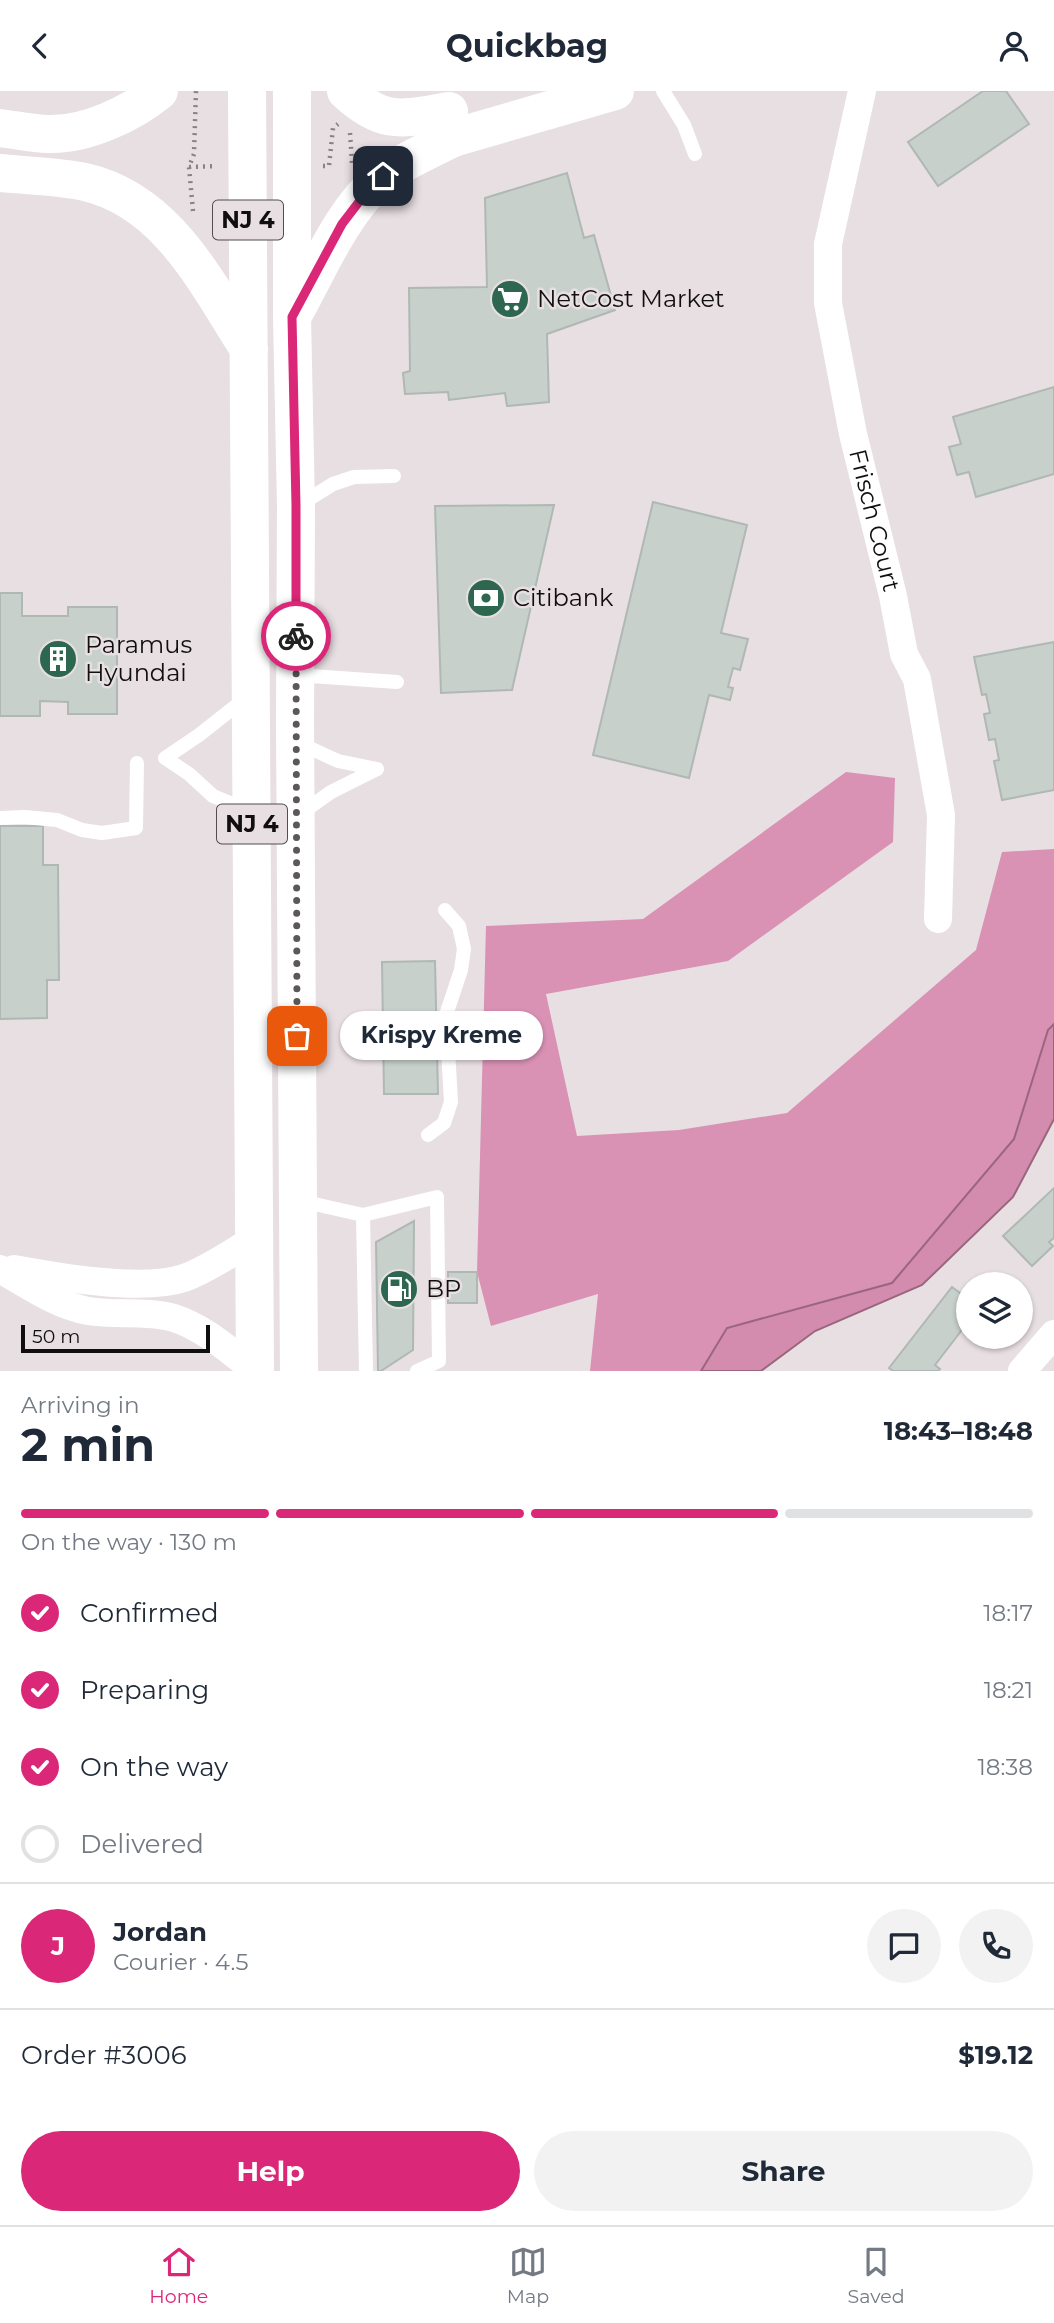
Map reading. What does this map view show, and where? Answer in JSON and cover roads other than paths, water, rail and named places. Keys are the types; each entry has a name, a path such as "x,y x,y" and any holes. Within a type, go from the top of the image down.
{"main road":[{"path":"0,128 50,134 74,131 129,111 159,91"},
{"name":"NJ 4","path":"247,91 255,1371"},
{"name":"NJ 4","path":"292,91 299,1371"},
{"path":"292,317 342,224 383,176 451,124 520,91"},
{"path":"348,110 372,112 400,120 451,124 594,93"},
{"path":"0,173 85,182 122,195 153,216 180,243 249,350"}],"street":[{"path":"839,91 856,121"},
{"name":"Frisch Court","path":"862,91 828,243 828,303 853,433 894,596 904,654 917,679 920,693 941,815 938,919"},
{"path":"0,1268 71,1279 156,1283 183,1278 255,1239"},
{"path":"0,1268 59,1302 86,1310 148,1314 200,1329 255,1371"},
{"path":"1022,1371 1054,1334"}],"lane":[{"path":"663,91 684,125 695,155"},
{"path":"296,506 333,484 354,477 394,476"},
{"path":"295,674 397,682"},
{"path":"250,694 199,736 164,758 189,774 213,796 252,812"},
{"path":"296,741 338,761 377,769 331,792 296,817"},
{"path":"0,818 57,820 82,830 102,833 136,828 137,763"},
{"path":"428,1135 444,1123 451,1102 446,1015 461,970 464,949 459,926 446,910"},
{"path":"298,1200 363,1215 436,1198 439,1361 417,1371"},
{"path":"363,1215 366,1371"}],"place":[{"name":"NetCost Market","path":"510,299"},
{"name":"Citibank","path":"486,598"},
{"name":"Paramus Hyundai","path":"58,659"},
{"name":"Krispy Kreme","path":"297,1036"},
{"name":"BP","path":"399,1289"}]}
